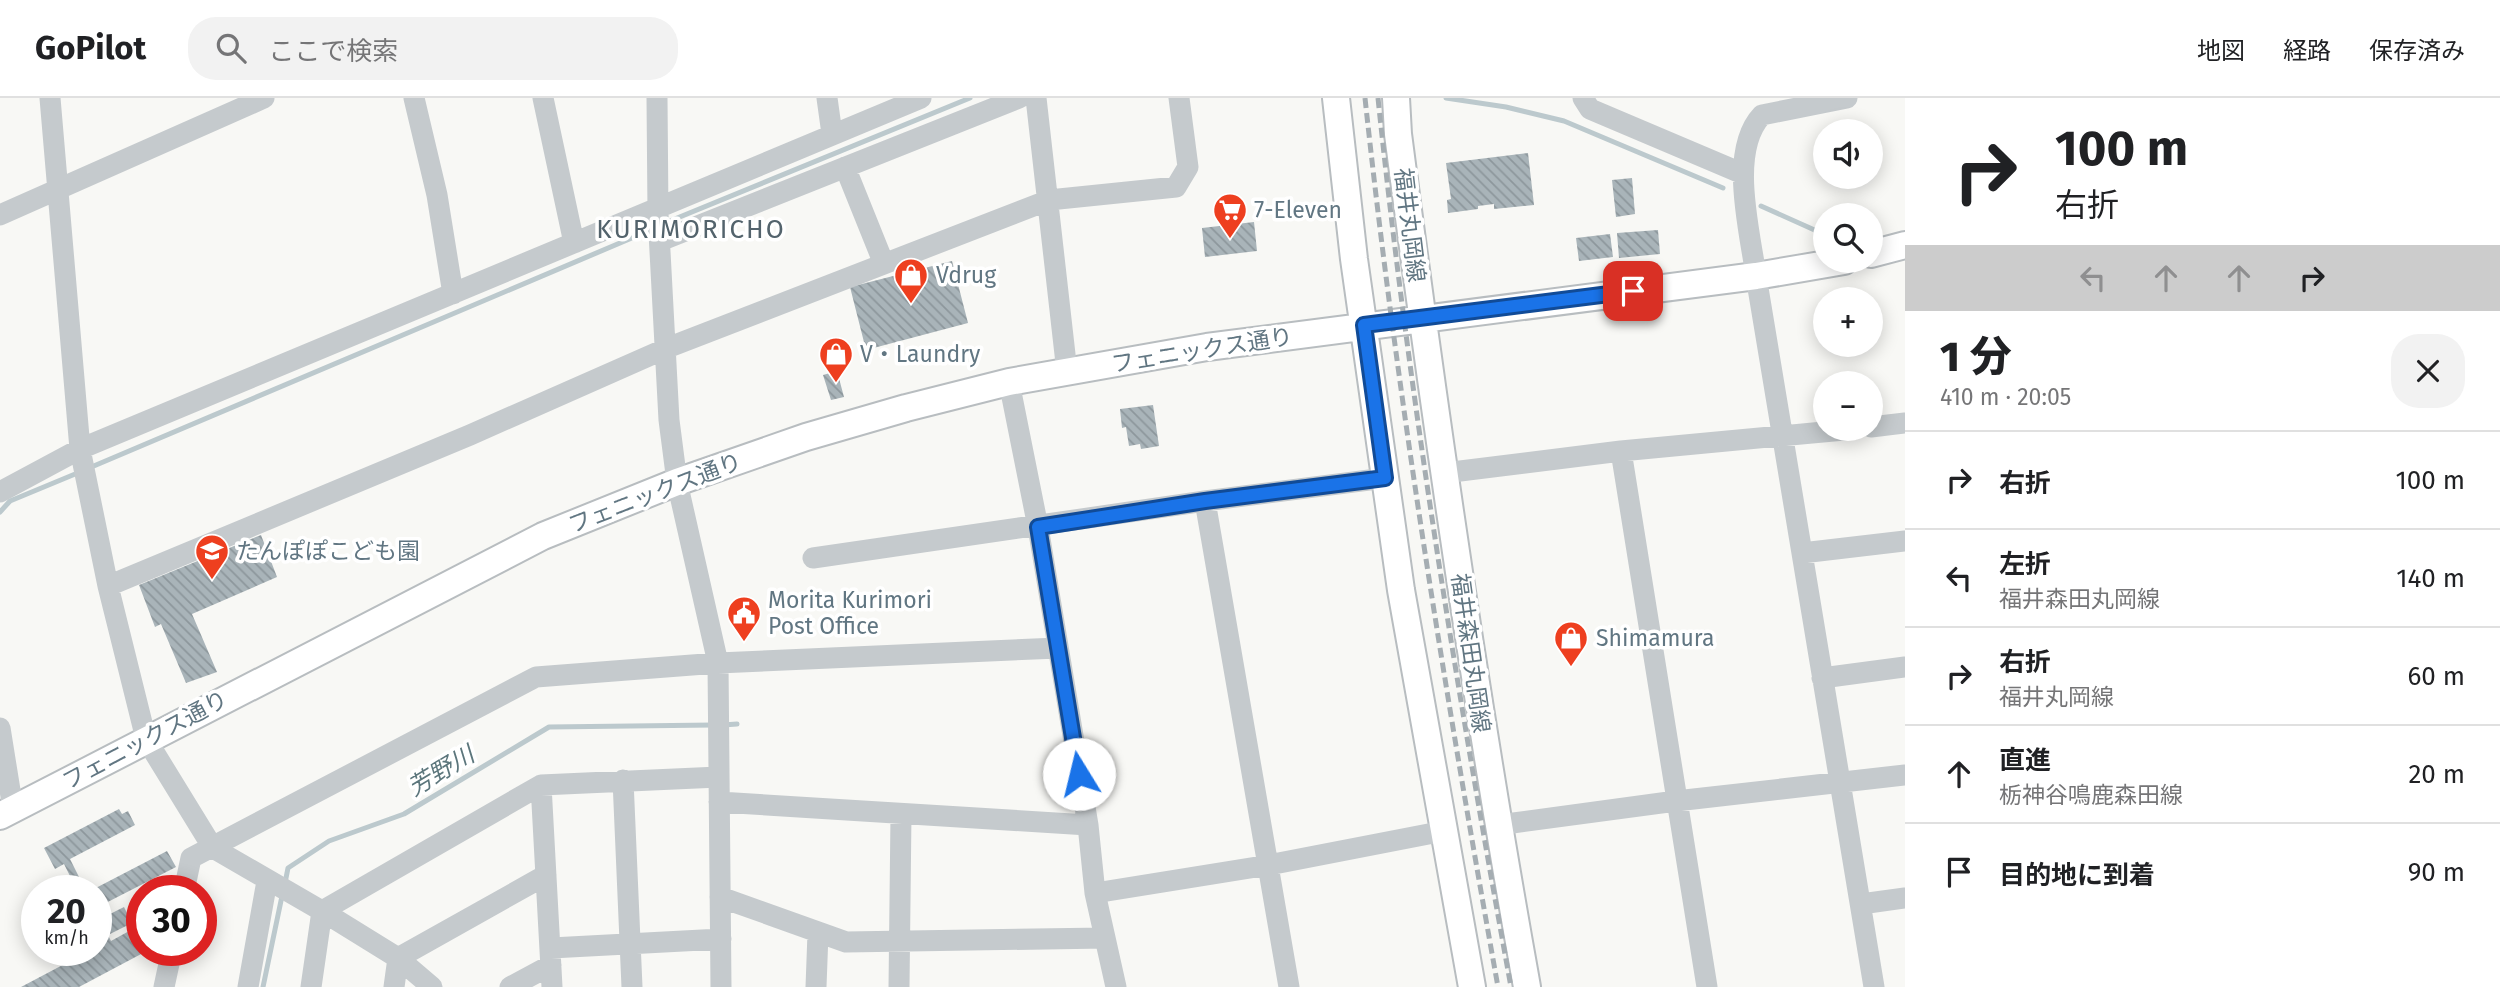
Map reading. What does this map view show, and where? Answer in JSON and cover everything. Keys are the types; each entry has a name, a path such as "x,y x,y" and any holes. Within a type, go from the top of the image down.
{"main road":[{"path":"1336,98 1401,590 1472,987"},
{"name":"福井丸岡線","path":"1396,98 1398,134 1422,318"},
{"path":"1883,251 1905,245"},
{"path":"1364,325 1756,276 1813,266"},
{"name":"福井森田丸岡線","path":"1422,318 1498,825 1527,987"},
{"name":"フェニックス通り","path":"7,813 543,536 677,481 806,437 1009,382 1207,347 1364,325"}],"street":[{"path":"50,98 80,449 108,586 146,739 213,848 398,958 432,987"},
{"path":"0,215 264,98"},
{"path":"414,98 437,195 453,294"},
{"path":"543,98 574,243"},
{"path":"657,98 668,420 677,481 718,663 721,987"},
{"path":"827,98 832,134"},
{"path":"0,492 80,449 659,210 921,98"},
{"path":"660,241 1018,98"},
{"path":"1036,98 1067,372"},
{"path":"108,586 470,435 667,348 1049,200 1176,187 1188,167 1180,98"},
{"path":"1583,98 1590,109 1741,173"},
{"path":"1847,98 1762,115 1753,125 1741,173 1874,987"},
{"path":"845,167 884,264"},
{"path":"1009,382 1038,527 1096,893 1116,987"},
{"path":"1883,426 1905,423"},
{"path":"1444,473 1621,451 1813,434"},
{"path":"1621,451 1707,987"},
{"path":"813,558 1205,501 1385,478"},
{"path":"1205,501 1289,987"},
{"path":"1802,553 1905,541"},
{"path":"187,875 191,858 536,677 718,663 1058,648"},
{"path":"1822,678 1905,667"},
{"path":"0,728 7,813"},
{"path":"1498,825 1676,801 1905,775"},
{"path":"322,911 541,785 719,777"},
{"path":"623,780 632,987"},
{"path":"541,785 552,987"},
{"path":"719,802 1087,825"},
{"path":"899,987 901,814"},
{"path":"1096,893 1269,865 1444,831"},
{"path":"398,958 547,875"},
{"path":"248,987 267,881"},
{"path":"720,897 846,942 1105,938"},
{"path":"1861,904 1905,898"},
{"path":"311,987 322,911"},
{"path":"816,987 818,933"},
{"path":"510,987 551,956 630,944 721,939"},
{"path":"394,987 398,958"},
{"path":"164,987 169,966"}],"building":[{"path":"1528,153 1534,205 1494,209 1494,204 1448,213 1447,200 1451,199 1446,163"},
{"path":"1632,178 1635,214 1616,217 1612,180"},
{"path":"1254,222 1257,251 1205,257 1202,228"},
{"path":"1658,230 1660,254 1619,258 1617,233"},
{"path":"1610,234 1613,257 1579,261 1576,238"},
{"path":"952,261 968,323 866,350 850,287"},
{"path":"837,371 844,397 831,400 823,375"},
{"path":"1153,405 1159,446 1141,449 1140,444 1129,446 1126,427 1122,428 1120,409"},
{"path":"261,535 277,577 192,614 217,672 186,683 161,624 155,627 139,585"},
{"path":"119,809 122,814 128,811 135,825 70,859 78,875 70,875 64,864 55,869 44,848"},
{"path":"167,851 176,867 160,875 126,875 126,893 112,900 112,880"},
{"path":"124,907 126,911 126,926 112,933 112,913"},
{"path":"126,933 126,962 79,987 21,987 61,966 112,966 112,940"}],"waterway":[{"path":"665,223 970,98"},
{"path":"1446,98 1506,107 1564,121 1723,188"},
{"path":"1761,206 1813,229"},
{"path":"89,468 653,229"},
{"path":"0,512 10,501 80,472"},
{"name":"芳野川","path":"723,725 737,724"},
{"name":"芳野川","path":"285,883 288,868 329,841 404,814 549,727 713,725"},
{"name":"芳野川","path":"263,987 282,896"}],"railway":[{"path":"1365,98 1407,432 1459,766 1498,987"},
{"path":"1378,98 1419,432 1472,766 1511,987"}],"place":[{"name":"7-Eleven","path":"1230,240"},
{"name":"Vdrug","path":"911,305"},
{"name":"V・Laundry","path":"836,384"},
{"name":"たんぽぽこども園","path":"212,581"},
{"name":"Morita Kurimori Post Office","path":"744,643"},
{"name":"Shimamura","path":"1571,668"}],"district":[{"name":"KURIMORICHO","path":"691,229"}],"route":[{"path":"1079,774 1038,527 1205,501 1385,478 1364,325 1633,291"}]}
